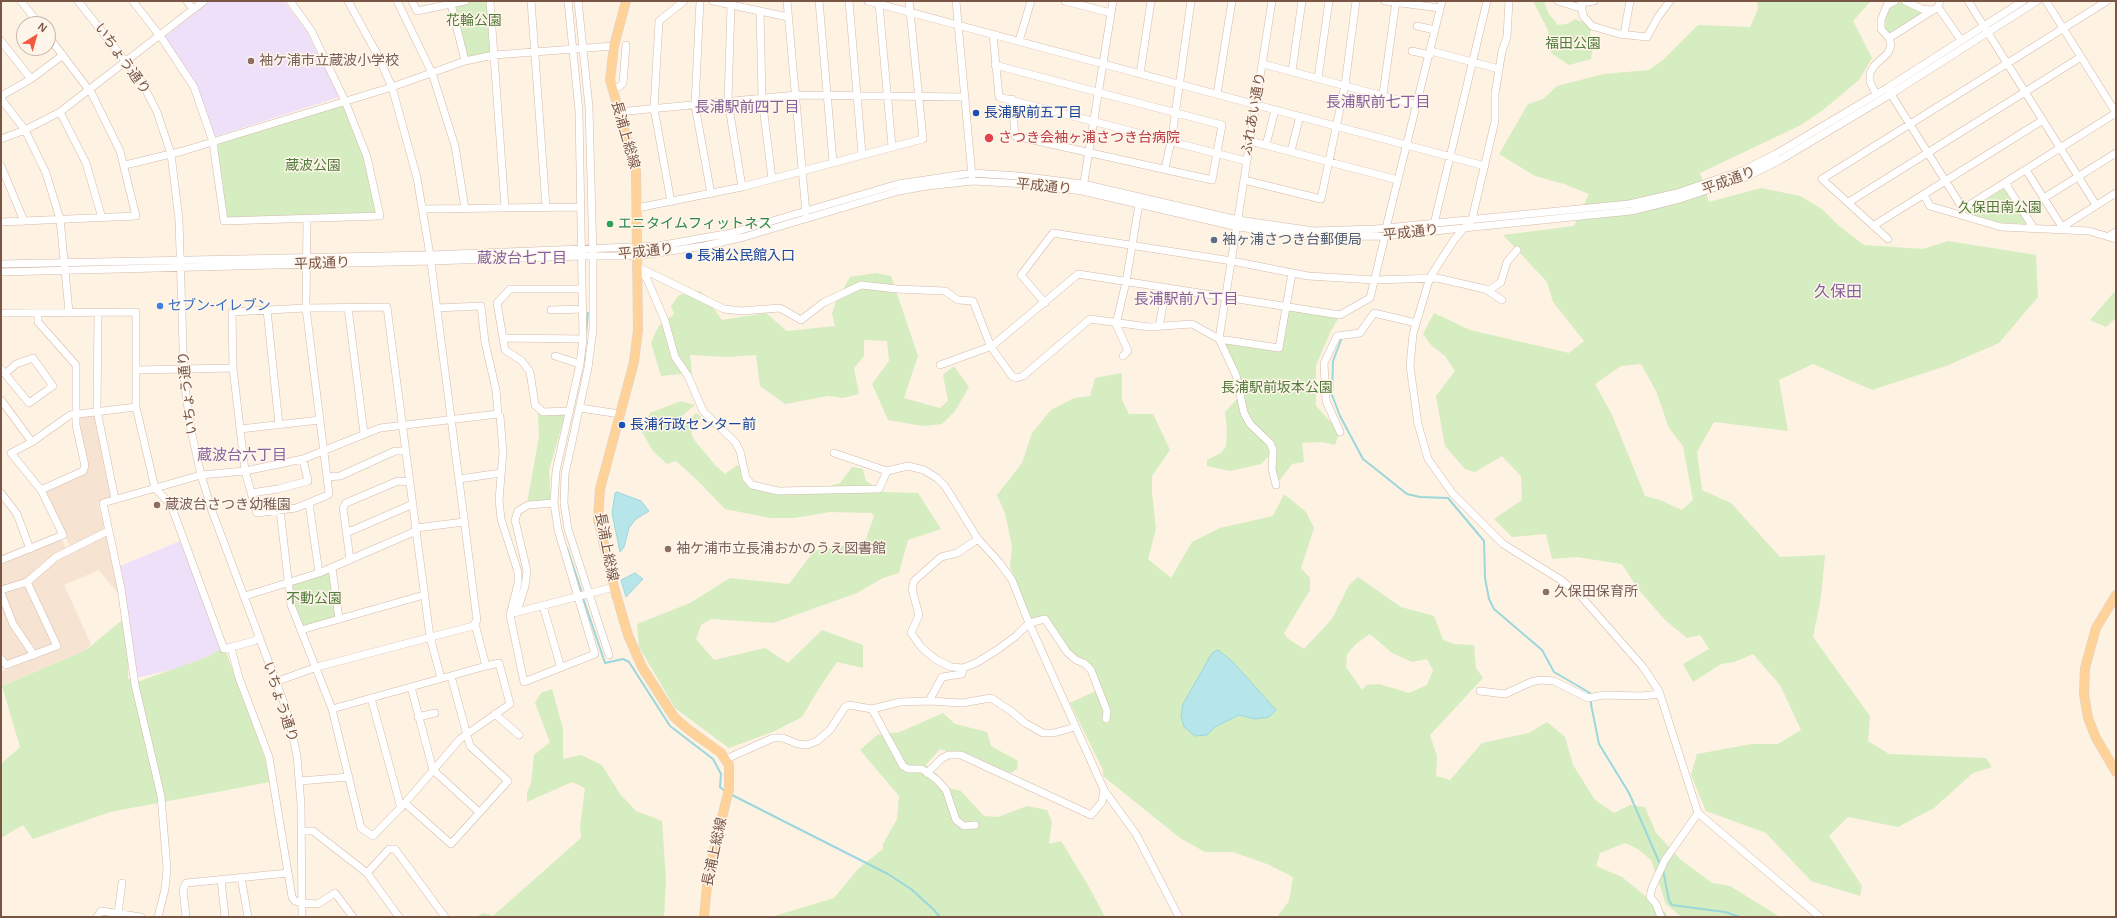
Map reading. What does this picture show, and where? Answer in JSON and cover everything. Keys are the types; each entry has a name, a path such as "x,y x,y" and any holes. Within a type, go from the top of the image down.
{"main road":[{"name":"長浦上総線","path":"626,1 613,51 611,88 636,171 636,246 638,267 637,347 598,499 598,519 614,586 633,647 657,691 681,724 721,753 726,759 731,774 728,793 708,875 704,917"},
{"path":"2116,595 2105,609 2096,628 2085,668 2084,694 2088,718 2096,738 2116,772"}],"street":[{"path":"21,1 33,16"},
{"name":"いちょう通り","path":"78,1 141,81 152,100 171,154 179,220 184,369 191,430 201,475 212,511 245,596 292,733 300,781 303,831 302,917"},
{"path":"133,1 160,35 194,87 213,142 224,221 380,216 367,157 345,101 311,30 290,1"},
{"path":"187,1 193,9"},
{"path":"1,139 25,130 60,112 204,1"},
{"path":"348,1 377,54 392,87 409,144 431,258 477,620 475,624 486,666"},
{"path":"397,1 432,72 455,146 465,209"},
{"path":"412,1 417,11 464,1"},
{"path":"490,1 505,208"},
{"path":"531,1 546,207"},
{"path":"568,1 579,111 583,339 580,364 568,411 556,471 554,503 558,530 583,595 609,655"},
{"path":"437,308 481,306 485,342 496,390 504,452 499,500 502,519 518,572 518,583 510,615 524,682 595,654 568,529 564,503 565,474 591,348 593,252 589,107 578,1"},
{"path":"671,202 654,108 659,21 684,1"},
{"path":"700,1 695,105 711,194"},
{"path":"713,1 788,17"},
{"path":"787,1 807,214"},
{"path":"819,1 833,162"},
{"path":"849,1 862,154"},
{"path":"868,1 1485,166"},
{"path":"637,208 742,187 922,139 909,1"},
{"path":"956,1 973,181"},
{"path":"1019,42 1031,1"},
{"path":"1065,1 1089,4 1111,13"},
{"path":"1083,187 1113,1"},
{"path":"1140,74 1151,1"},
{"path":"1165,168 1171,142 1191,1"},
{"path":"1218,94 1232,1"},
{"name":"ふれあい通り","path":"1219,339 1272,1"},
{"path":"1292,71 1302,1"},
{"path":"1318,78 1329,1"},
{"path":"1244,180 1321,199 1346,85 1356,1"},
{"path":"1385,1 1441,5 1431,53 1386,228"},
{"path":"1434,224 1487,1"},
{"path":"1509,1 1507,38 1502,50 1495,94 1495,121 1472,220 1454,240 1430,278 1412,334 1410,366 1418,424 1428,459 1453,494 1503,544 1561,580 1579,594 1643,667 1660,694 1698,813 1820,917"},
{"path":"1558,1 1563,4 1581,4 1594,1"},
{"path":"1624,34 1630,1"},
{"path":"1581,4 1583,16 1592,26 1624,34 1647,37 1658,17 1670,1"},
{"path":"1876,94 1870,82 1870,73 1874,66 1890,49 1889,38 1881,29 1881,20 1887,5 1895,1"},
{"path":"1905,1 1922,9 1937,6"},
{"path":"1968,1 2096,205"},
{"name":"平成通り","path":"1,272 64,267 431,258 581,252 637,256 704,246 737,238 898,184 972,173 1019,176 1083,187 1238,223 1314,231 1434,224 1629,204 1677,193 1744,170 1776,154 1887,88 2023,1"},
{"name":"平成通り","path":"593,252 636,246 658,246 708,238 899,191 941,184 973,181 1083,187 1139,204 1314,237 1385,236 1631,211 1680,198 1746,177 1780,160 1891,94 2037,1"},
{"path":"1962,213 2005,183 2116,113 2046,1"},
{"path":"1888,239 1822,179 2107,1"},
{"path":"1383,94 1396,2"},
{"path":"451,4 465,61"},
{"path":"879,4 892,146"},
{"path":"730,5 728,101 742,187"},
{"path":"1889,38 1937,6"},
{"path":"1937,6 1961,40"},
{"path":"760,11 762,98 772,179"},
{"path":"1417,26 1435,30"},
{"path":"993,34 999,97 1012,99 1094,122 1246,161"},
{"path":"1,41 31,79"},
{"path":"611,88 619,87 623,83 626,45"},
{"path":"1,222 136,216 125,165 90,89 56,46"},
{"path":"125,165 213,142 392,87 465,61 494,55 583,48 613,51 625,58"},
{"path":"1412,51 1431,53 1499,69"},
{"path":"1,96 31,79 63,55"},
{"path":"1849,202 2081,57"},
{"path":"1263,64 1383,94 1417,105"},
{"path":"995,65 1098,94 1222,125 1212,180 1165,168 1015,136 1012,99"},
{"path":"1887,88 1945,181 1962,213"},
{"path":"618,112 796,94 857,97 965,97"},
{"path":"1,99 25,130 46,173 60,219 69,312"},
{"path":"1266,145 1275,110"},
{"path":"60,112 86,162 102,218"},
{"path":"1291,151 1300,116"},
{"path":"1873,226 2043,120"},
{"path":"1250,140 1398,180"},
{"path":"2044,198 2116,153"},
{"path":"1,166 24,221"},
{"path":"2026,170 2061,228"},
{"path":"2005,183 2033,227"},
{"path":"2061,228 2116,193"},
{"path":"1924,195 1930,206 1962,213 2001,227 2061,228 2089,231 2112,238 2116,232"},
{"path":"1123,356 1128,351 1116,324 1126,282 1139,204"},
{"path":"422,209 580,207"},
{"path":"307,218 306,308 329,493 328,495 296,508 257,513 251,493 245,471 233,368 232,312 306,308 387,307 430,637 441,678"},
{"path":"1045,303 1021,275 1052,233 1232,261 1308,276 1375,280 1430,278 1488,291 1502,300"},
{"path":"940,365 991,347 1078,274 1166,289 1340,315 1370,298 1385,236"},
{"path":"1488,291 1501,282 1507,262 1516,250"},
{"name":"平成通り","path":"1,264 64,267"},
{"path":"638,267 724,309 741,311 780,308 801,320 823,303 861,285 897,289 945,291 958,300 973,301 991,347 1012,376 1016,378 1023,376 1090,319 1116,324 1159,326 1192,324 1219,339 1279,348 1292,273"},
{"path":"638,267 647,279 665,321 675,357 688,376 703,411 735,442 740,451 746,478 752,484 778,491 879,489 887,471"},
{"path":"568,411 543,412 535,405 530,372 522,362 507,352 497,303 510,289 582,289"},
{"path":"1159,326 1166,289"},
{"path":"348,308 364,433"},
{"path":"551,310 583,309"},
{"path":"266,310 279,425"},
{"path":"1,313 136,312 136,407 155,488 171,505 224,649 254,641 259,637"},
{"path":"38,313 38,322 76,365 76,414 80,450 85,466 83,471 41,490"},
{"path":"98,313 97,410 115,499"},
{"path":"1340,432 1326,401 1324,363 1337,336 1360,333 1374,313 1416,323"},
{"path":"504,338 583,339"},
{"path":"1219,339 1236,375 1244,413 1250,424 1270,443 1273,450 1272,469 1276,485"},
{"path":"555,356 580,364"},
{"path":"33,358 53,386 29,403 3,371 16,364 33,358"},
{"path":"136,370 233,368"},
{"path":"1,400 32,442"},
{"path":"571,401 580,406 620,414"},
{"path":"1,560 62,535 41,490 11,453 32,442 66,416 97,410 136,407"},
{"path":"158,917 165,889 167,869 162,803 135,684 123,595 103,503 201,475 245,471 302,459 364,433 380,428 403,424 452,421 498,414"},
{"path":"240,429 320,420"},
{"path":"327,477 340,476 396,451 406,450"},
{"path":"834,453 887,471 908,466 924,470 937,478 945,486 978,539 1000,562 1012,580 1029,623 1104,790 1136,834 1179,917"},
{"path":"251,493 278,489 308,481 302,459"},
{"path":"459,479 501,473"},
{"path":"350,560 343,508 346,503 398,482 410,482"},
{"path":"1,493 17,514 30,549"},
{"path":"309,502 319,573"},
{"path":"517,612 525,586 527,571 515,520 518,511 528,505 554,503"},
{"path":"346,529 351,531 413,504"},
{"path":"280,510 292,605 332,709 361,828 373,836 403,806 460,740 510,704 499,663 332,709"},
{"path":"245,596 332,568 416,530 464,522"},
{"path":"34,654 13,624 1,592 26,582 56,557 108,531"},
{"path":"978,539 957,553 941,557 914,581 912,589 919,615 910,633 922,648 935,659 951,667 963,668 976,663 997,650 1016,636 1029,623 1045,619 1067,652 1091,670 1107,711 1106,719"},
{"path":"332,568 339,619"},
{"path":"1,659 6,666 57,646 26,582"},
{"path":"510,615 614,586"},
{"path":"301,630 424,595"},
{"path":"544,606 561,668"},
{"path":"275,682 317,667 475,624"},
{"path":"231,648 239,678 269,757 292,897 295,901 301,903 318,904 335,893 353,917"},
{"path":"929,701 942,677 962,674 963,668"},
{"path":"371,698 403,806 451,844 508,781 470,746 451,676"},
{"path":"1480,691 1505,694 1531,682 1540,680 1554,681 1588,698 1604,695 1641,696 1660,694"},
{"path":"411,687 433,770 479,812"},
{"path":"726,759 773,738 783,738 798,744 807,745 817,741 830,730 845,707 849,705 872,709 900,702 929,701 962,703 991,698 1042,733 1054,733 1075,727"},
{"path":"872,709 903,766 908,769 922,769 927,773 946,790 956,820 964,826 975,825"},
{"path":"418,717 435,713"},
{"path":"496,714 519,735"},
{"path":"927,773 940,759 948,755 961,755 1091,815 1102,802 1104,790"},
{"path":"300,781 349,777"},
{"path":"1661,917 1656,904 1650,897 1652,888 1665,860 1698,813"},
{"path":"303,831 313,831 367,873 399,917"},
{"path":"367,873 389,849 394,849 445,917"},
{"path":"186,917 183,890 186,883 288,873"},
{"path":"241,877 248,917"},
{"path":"221,879 225,917"},
{"path":"118,914 122,884"},
{"path":"97,917 101,911 141,917"}],"shaded area":[{"name":"袖ケ浦市立蔵波小学校","path":"210,1 284,1 307,32 339,97 214,137 196,85 165,37"},
{"path":"80,415 96,415 111,499 98,503 105,531 70,547 44,489 88,470 81,449"},
{"path":"106,535 119,595 99,570 64,585 91,644 86,650 1,686 1,672 61,647 31,585 32,580 47,566"},
{"path":"58,539 62,540 66,549 42,563 28,578 1,587 1,561"},
{"path":"180,541 222,648 207,657 179,668 135,678 118,567"},
{"path":"21,585 26,588 53,640 51,646 37,651 33,649 16,622 5,595 7,591"},
{"path":"1,600 28,651 27,655 6,661 1,654"}],"green space":[{"name":"花輪公園","path":"465,1 490,1 494,55 465,61 451,4"},
{"name":"福田公園","path":"1533,1 1544,1 1548,13 1558,25 1567,24 1575,19 1592,26 1590,34 1593,44 1591,59 1569,65 1551,53 1548,30"},
{"path":"1757,1 1871,1 1853,21 1872,58 1859,80 1823,110 1801,125 1700,173 1709,202 1761,188 1800,196 1822,209 1839,226 1864,245 1923,249 1948,241 2036,255 2038,297 1999,343 1946,366 1872,390 1813,364 1779,380 1788,431 1714,422 1697,452 1702,490 1731,503 1780,557 1825,555 1821,597 1813,637 1870,716 1868,741 1889,754 1986,758 1992,767 1973,773 1934,808 1898,827 1848,817 1829,836 1862,886 1860,896 1811,881 1766,833 1706,811 1691,775 1697,754 1752,744 1778,744 1801,730 1780,685 1753,654 1734,662 1721,664 1693,682 1683,664 1709,649 1700,635 1687,638 1665,620 1638,589 1622,564 1576,557 1552,559 1546,534 1512,537 1494,519 1522,500 1521,476 1502,456 1475,472 1465,469 1445,446 1436,396 1455,371 1445,356 1431,345 1423,334 1434,313 1470,330 1569,353 1584,341 1553,302 1547,282 1503,235 1574,226 1589,194 1564,184 1535,176 1499,154 1528,104 1543,99 1557,86 1604,74 1649,70 1664,59 1698,25 1750,27 1758,9","holes":["1641,364 1656,391 1669,428 1683,446 1693,500 1682,510 1660,500 1645,496 1612,415 1595,384 1621,366"]},
{"path":"1895,1 1922,9 1932,10 1889,38 1881,24 1887,5"},
{"name":"蔵波公園","path":"345,101 367,157 380,216 224,221 216,147 221,143"},
{"name":"久保田南公園","path":"2005,188 2029,224 2003,223 1966,214 1965,212"},
{"path":"876,273 891,276 918,356 904,398 940,408 948,401 943,375 954,366 969,387 955,411 942,424 923,426 888,420 872,384 889,361 887,341 864,340 864,356 854,368 859,394 843,398 828,396 785,404 760,386 756,355 728,357 690,355 692,373 661,376 651,343 658,327 674,314 671,306 679,295 701,291 722,320 766,313 787,331 835,326 832,313 837,299 850,277"},
{"path":"2116,290 2116,318 2106,327 2090,320"},
{"name":"長浦駅前坂本公園","path":"1286,306 1340,315 1316,365 1316,406 1340,432 1335,445 1321,442 1302,443 1304,462 1292,464 1276,485 1272,453 1261,464 1230,471 1207,466 1207,460 1221,453 1226,446 1227,430 1225,412 1239,397 1236,375 1219,339 1279,348"},
{"path":"1122,373 1122,400 1129,414 1153,414 1170,450 1152,476 1152,492 1156,529 1148,559 1171,578 1192,542 1220,528 1273,516 1284,494 1306,512 1314,528 1301,568 1310,578 1310,590 1284,633 1287,638 1304,649 1332,619 1349,585 1358,577 1401,607 1434,616 1443,640 1454,644 1474,645 1476,668 1483,678 1430,735 1437,756 1436,776 1450,780 1482,743 1529,733 1547,722 1565,737 1573,765 1595,800 1614,813 1630,805 1645,807 1656,833 1681,860 1712,883 1730,886 1780,917 1684,917 1679,915 1666,904 1651,860 1638,849 1625,843 1600,853 1596,866 1622,877 1666,913 1667,917 1277,917 1289,901 1293,877 1267,864 1233,852 1205,852 1180,838 1103,776 1103,770 1070,703 1102,688 1089,664 1076,657 1069,650 1046,617 1032,621 1010,567 1012,547 1005,513 997,495 1022,463 1032,433 1051,410 1074,398 1090,396 1095,378","holes":["1370,634 1392,653 1412,662 1427,659 1433,670 1427,685 1409,693 1379,684 1366,685 1362,690 1346,667 1347,654 1356,644"]},
{"path":"681,401 695,405 682,416 682,424 686,423 696,413 701,417 691,433 695,441 716,466 725,474 737,465 742,469 741,476 756,488 805,493 840,483 852,467 863,469 866,481 884,492 918,493 941,529 908,540 899,573 883,578 857,593 773,623 711,619 701,625 696,639 714,660 765,648 788,663 822,630 863,645 863,668 837,662 802,717 775,731 729,748 675,708 639,647 637,624 690,603 730,578 789,584 814,551 865,542 874,516 871,513 830,512 794,518 770,518 725,509 676,461 667,464 652,450 641,430 650,413"},
{"path":"538,413 543,415 563,413 565,415 549,470 551,500 527,503 539,437"},
{"name":"不動公園","path":"332,568 339,619 301,630 291,605 289,582"},
{"path":"128,615 128,679 140,681 207,657 222,648 226,652 265,759 270,782 110,812 33,839 23,825 1,838 1,764 20,747 2,686 86,650"},
{"path":"552,689 563,729 563,759 581,755 602,765 620,794 636,811 662,821 666,880 664,917 476,917 483,913 493,916 581,838 580,827 585,788 572,782 527,802 527,792 531,784 534,755 550,742 535,703 541,693"},
{"path":"943,713 955,724 987,732 991,746 1018,761 1017,769 1011,773 940,749 926,765 939,776 934,784 961,791 984,816 998,817 1027,806 1047,810 1052,822 1049,844 1061,841 1105,917 771,917 834,898 858,869 883,849 883,844 897,819 899,796 860,750 877,735 900,732"}],"water":[{"path":"617,492 641,501 649,511 636,519 629,528 624,547 620,552 612,513 615,493"},
{"path":"635,573 643,579 626,597 621,580"},
{"path":"1218,650 1232,661 1276,710 1269,717 1255,719 1239,715 1215,727 1207,735 1195,736 1184,727 1181,716 1183,704 1212,653"}],"waterway":[{"path":"583,364 588,313"},
{"path":"1341,340 1333,361 1332,395 1340,416 1363,459 1407,494 1420,497 1448,498 1484,541 1485,578 1489,599 1494,609 1542,650 1554,672 1590,693 1599,744 1629,793 1660,864"},
{"path":"567,548 582,593"},
{"path":"583,598 605,663 623,659 629,662 670,726 713,759 721,774 720,787 726,792"},
{"path":"730,794 888,874 911,889 940,917"},
{"path":"1663,870 1669,900 1672,905 1725,912 1740,917"}],"place":[{"name":"袖ケ浦市立蔵波小学校","path":"251,61"},
{"name":"長浦駅前五丁目","path":"976,113"},
{"name":"さつき会袖ヶ浦さつき台病院","path":"989,138"},
{"name":"エニタイムフィットネス","path":"610,224"},
{"name":"袖ヶ浦さつき台郵便局","path":"1214,240"},
{"name":"長浦公民館入口","path":"689,256"},
{"name":"セブン-イレブン","path":"160,306"},
{"name":"長浦行政センター前","path":"622,425"},
{"name":"蔵波台さつき幼稚園","path":"157,505"},
{"name":"袖ケ浦市立長浦おかのうえ図書館","path":"668,549"},
{"name":"久保田保育所","path":"1546,592"}],"district":[{"name":"長浦駅前七丁目","path":"1378,103"},
{"name":"長浦駅前四丁目","path":"747,108"},
{"name":"蔵波台七丁目","path":"522,259"},
{"name":"久保田","path":"1838,293"},
{"name":"長浦駅前八丁目","path":"1186,300"},
{"name":"蔵波台六丁目","path":"242,456"}]}
